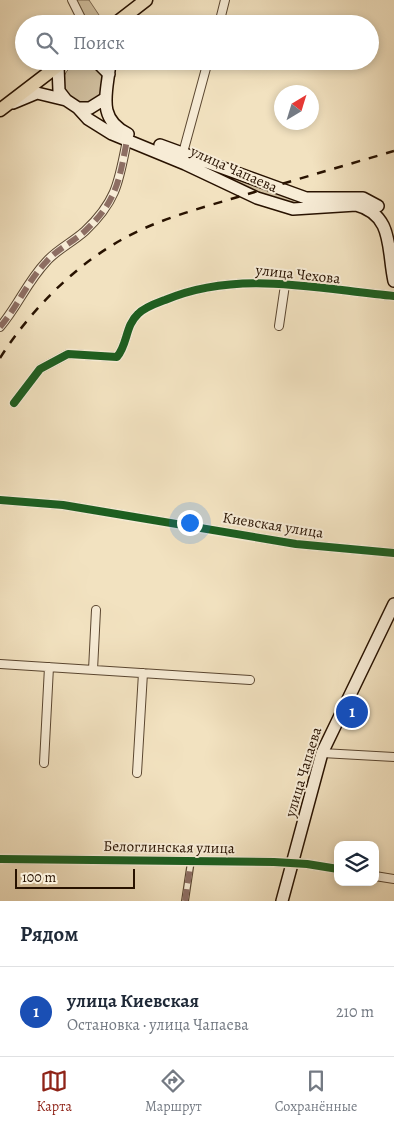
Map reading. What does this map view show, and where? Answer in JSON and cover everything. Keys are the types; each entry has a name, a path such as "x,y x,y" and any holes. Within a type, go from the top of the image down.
{"main road":[{"path":"127,15 146,0"},
{"path":"4,107 53,70"},
{"path":"61,70 59,91 66,100"},
{"path":"105,70 109,74"},
{"name":"улица Чапаева","path":"109,70 106,98 108,115 111,122 129,134 306,198 363,198 383,210 394,224"},
{"name":"улица Чапаева","path":"4,107 37,93 66,100 78,108 88,119 127,140 185,164 257,198 293,209 356,205 366,207 380,217 390,231 394,281"},
{"path":"78,108 90,108 106,98"},
{"name":"улица Чапаева","path":"282,901 322,754 394,604"}],"street":[{"path":"72,0 80,15"},
{"path":"221,15 225,0"},
{"path":"184,149 206,70"},
{"path":"0,327 14,311 31,279 48,259 85,231 115,193 121,175 127,140"},
{"name":"улица Чехова","path":"14,403 40,369 68,354 117,357 129,324 139,312 162,301 208,286 259,281 394,296"},
{"name":"улица Чехова","path":"278,326 285,285"},
{"name":"Киевская улица","path":"0,500 63,505 296,544 394,553"},
{"path":"93,670 96,610"},
{"path":"0,664 250,680"},
{"path":"44,763 49,667"},
{"path":"137,773 143,673"},
{"path":"322,754 394,757"},
{"name":"Белоглинская улица","path":"0,860 292,863 334,868"},
{"name":"Белоглинская улица","path":"185,901 191,861"},
{"path":"379,877 394,879"}],"shaded area":[{"path":"75,0 89,0 99,15 82,15"},
{"path":"68,70 98,70 102,79 102,87 97,97 83,103 69,97 63,83"},
{"path":"189,160 320,204 284,201 252,191"}],"railway":[{"path":"0,358 39,307 70,277 103,251 134,233 189,212 394,151"}],"marked path":[{"path":"0,327 46,262 85,231 104,210 119,179 127,140"},
{"path":"185,901 191,861"}],"cycle path":[{"path":"14,403 40,369 68,354 117,357 121,352 131,324 138,314 155,304 193,291 221,285 249,283 307,286 394,296"},
{"path":"0,500 63,505 296,544 394,553"},
{"path":"0,859 274,862 334,868"}],"place":[{"name":"улица Киевская","path":"352,712"}]}
